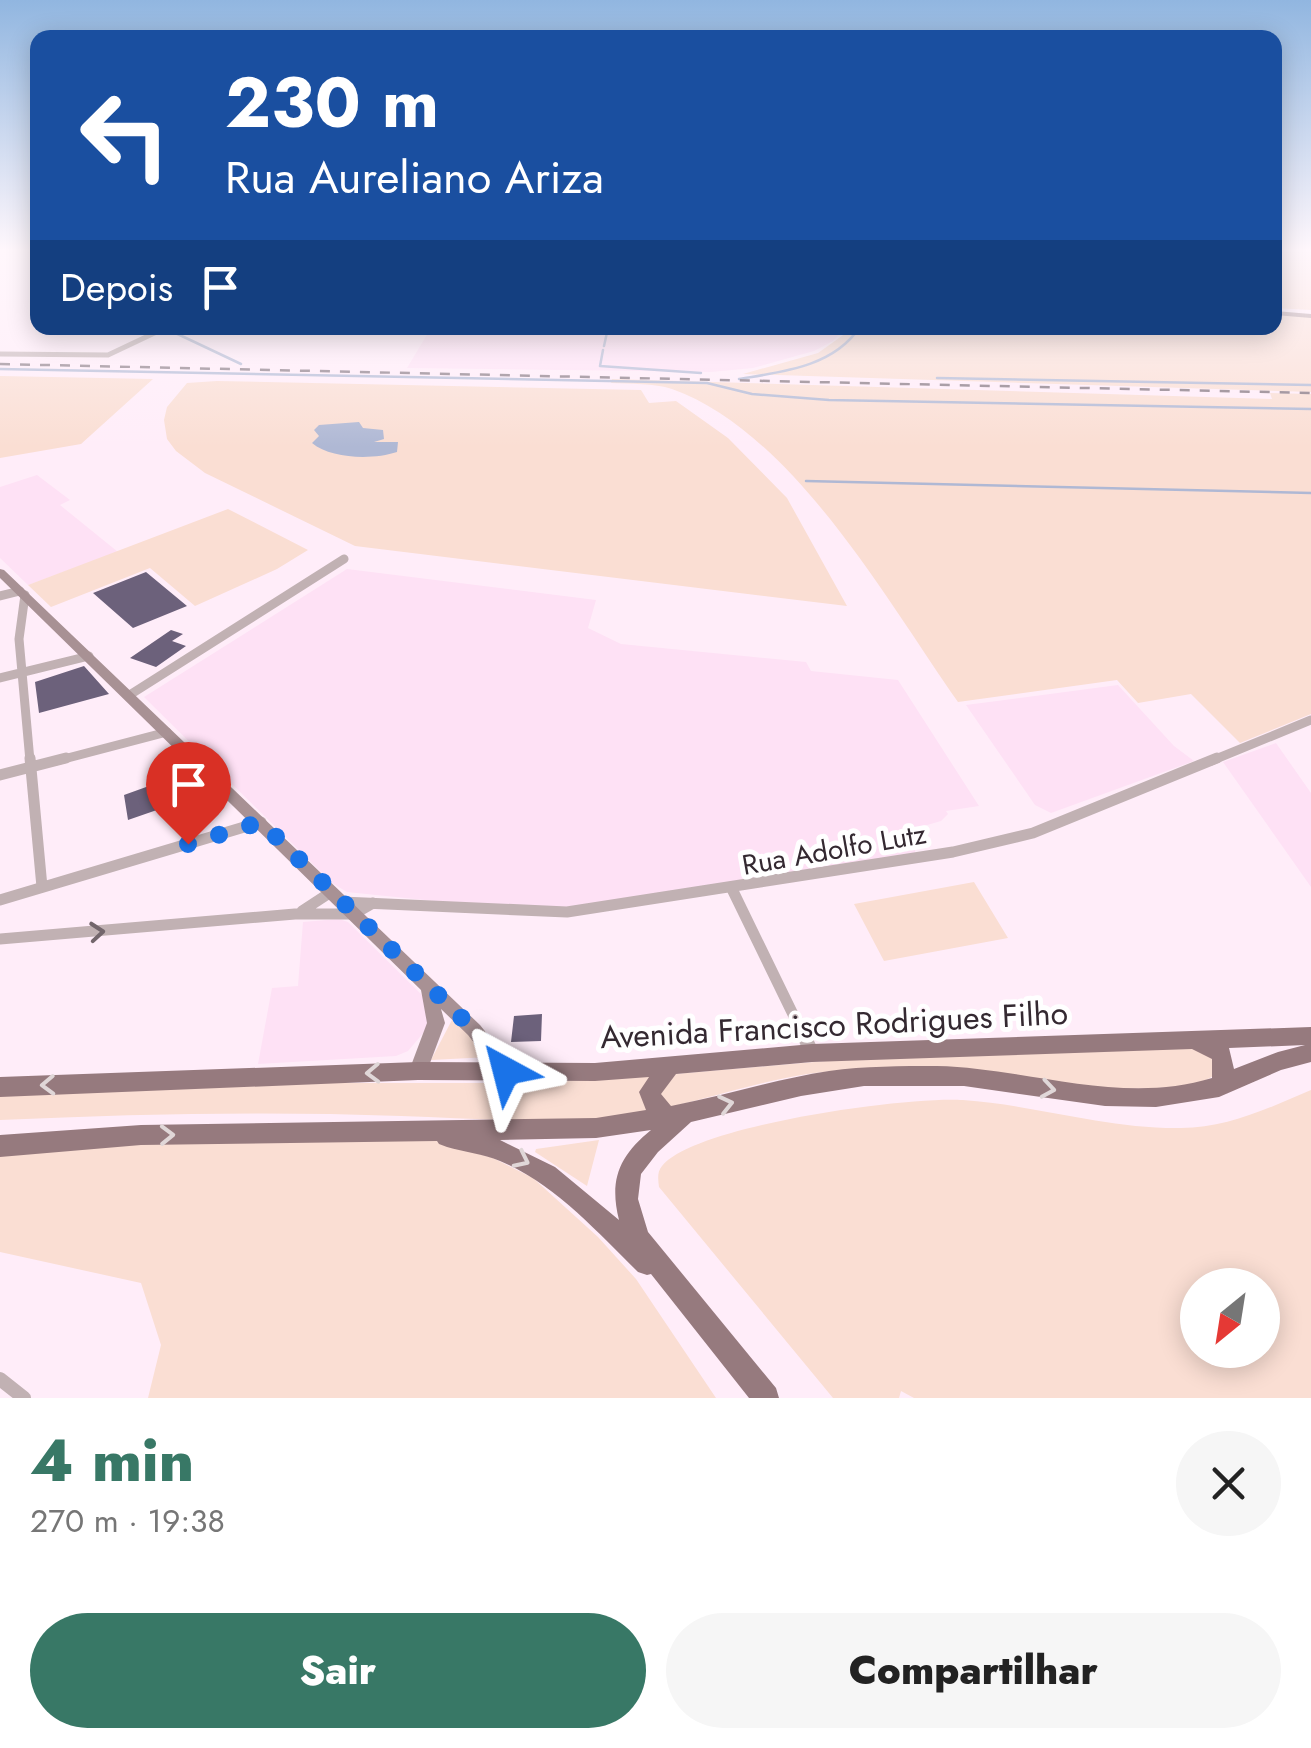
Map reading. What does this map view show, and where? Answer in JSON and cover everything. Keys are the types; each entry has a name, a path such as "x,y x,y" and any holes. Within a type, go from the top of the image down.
{"main road":[{"path":"0,572 474,1030 506,1071"},
{"path":"418,1071 436,1023 426,984"},
{"name":"Avenida Francisco Rodrigues Filho","path":"0,1087 418,1071 595,1072 812,1052 1311,1036"},
{"path":"1194,1040 1222,1054 1225,1061 1219,1086"},
{"name":"Avenida Francisco Rodrigues Filho","path":"0,1146 140,1135 596,1128 861,1078 975,1078 1130,1098 1182,1095 1311,1053"},
{"path":"672,1064 650,1092 653,1103 679,1115 629,1164 624,1196 639,1240 766,1398"},
{"path":"429,1132 503,1151 546,1174 581,1200 692,1306"}],"street":[{"path":"109,354 145,335"},
{"path":"0,354 109,354 151,335"},
{"path":"128,696 344,559"},
{"path":"0,596 23,593 19,616 22,672 42,888"},
{"path":"0,678 89,656"},
{"name":"Rua Adolfo Lutz","path":"337,897 567,912 732,890 1024,836 1311,720"},
{"path":"0,775 167,732"},
{"path":"0,900 261,822"},
{"path":"732,890 812,1052"},
{"path":"295,914 337,897"},
{"path":"0,939 295,914 354,914 376,902"},
{"path":"0,1379 24,1398"}],"shaded area":[{"path":"1282,317 1311,317 1311,392 743,374 818,353 843,335 1282,335"},
{"path":"427,335 839,335 814,351 753,368 711,372 407,368"},
{"path":"0,376 153,379 81,444 0,458"},
{"path":"612,379 1272,399 1270,393 1311,394 1311,714 1240,743 1191,694 1138,703 1117,680 958,702 834,524 758,442 716,411 672,389 611,383"},
{"path":"187,383 641,390 649,403 676,401 728,438 787,498 847,606 355,546 205,473 176,451 167,439 167,407"},
{"path":"37,475 70,500 60,505 118,552 28,585 0,558 0,487"},
{"path":"228,509 308,550 277,569 195,606 150,568 51,607 28,585"},
{"path":"347,569 596,600 588,628 621,644 806,662 811,671 898,680 979,806 946,811 948,814 941,821 896,834 915,846 915,853 568,907 473,905 347,892 332,883 144,697"},
{"path":"1118,685 1174,746 1194,761 1051,813 1035,805 966,705"},
{"path":"1276,743 1311,793 1311,887 1223,762"},
{"path":"974,882 1008,938 884,961 854,904"},
{"path":"303,922 348,922 423,996 428,1023 425,1031 408,1051 396,1056 258,1064 272,988 298,986"},
{"path":"453,1018 490,1057 431,1060"},
{"path":"1197,1048 1216,1058 1215,1074 1193,1084 1154,1088 1046,1085 857,1070 793,1077 667,1108 578,1120 250,1113 0,1120 0,1094 259,1083 517,1083 629,1078 849,1059"},
{"path":"1311,1090 1311,1398 914,1398 901,1391 899,1398 833,1398 659,1187 660,1168 682,1151 757,1126 852,1108 963,1100 1126,1125 1181,1128 1231,1121"},
{"path":"0,1135 430,1139 493,1158 533,1178 598,1237 636,1279 716,1398 148,1398 161,1345 141,1283 0,1252"},
{"path":"599,1140 587,1186 535,1152 536,1149"}],"water":[{"path":"359,422 363,428 383,430 384,439 374,442 398,442 397,452 353,456 330,452 312,443 319,436 314,430 319,425"}],"building":[{"path":"146,572 187,606 133,628 93,593"},
{"path":"171,630 183,634 172,641 186,646 156,667 130,658"},
{"path":"84,666 109,694 39,713 35,682"},
{"path":"185,773 193,788 203,794 128,820 124,795"},
{"path":"542,1014 541,1041 511,1042 514,1016"}],"waterway":[{"path":"180,335 241,364"},
{"path":"604,346 606,335"},
{"path":"739,379 805,366 835,351 853,335"},
{"path":"603,350 600,366 701,373"},
{"path":"0,369 707,383 752,394 829,400 1311,409"},
{"path":"937,378 1311,385"},
{"path":"806,481 1311,493"}],"railway":[{"path":"0,364 1311,393"}],"route":[{"path":"188,844 261,822 474,1030 506,1071"}]}
